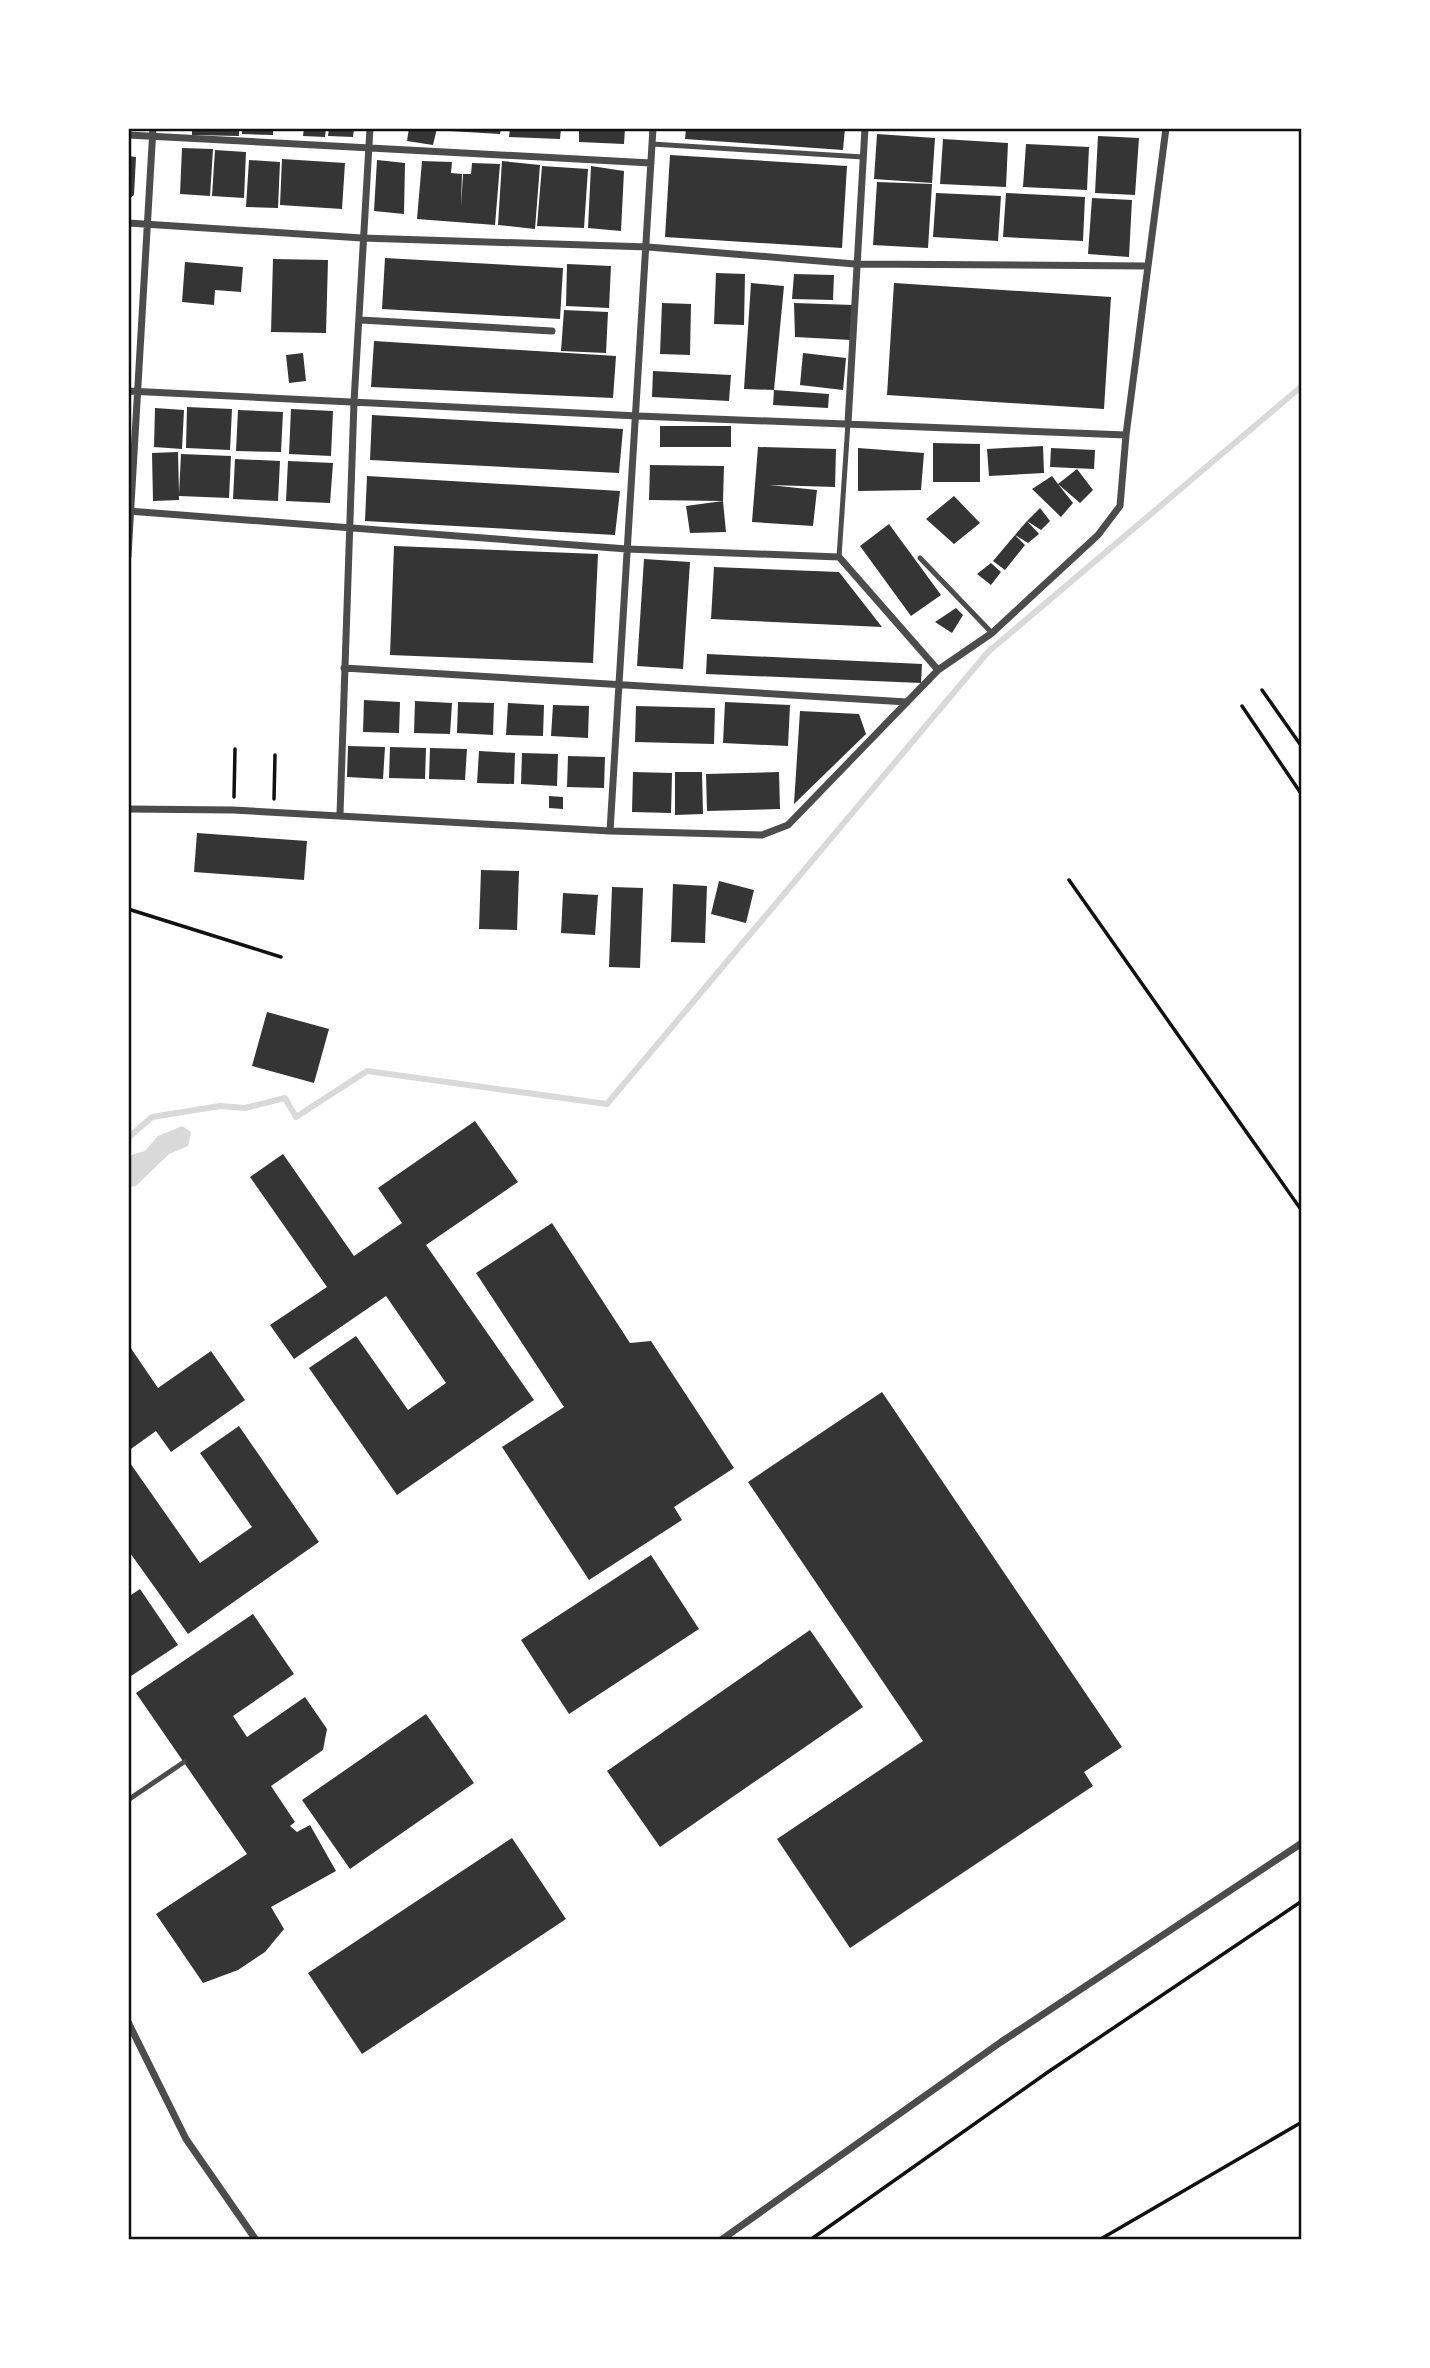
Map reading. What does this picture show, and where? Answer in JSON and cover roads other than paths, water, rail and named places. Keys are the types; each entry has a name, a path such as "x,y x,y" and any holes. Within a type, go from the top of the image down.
{"street":[{"path":"340,814 354,402 361,320 362,238 370,128"},
{"path":"610,831 638,416 653,128"},
{"path":"848,423 855,264 865,128"},
{"path":"128,809 273,811 610,831 762,835 788,825 938,670 992,632 1098,535 1120,506 1126,435 1166,128"},
{"path":"128,556 152,132"},
{"path":"128,135 152,132 369,148 651,163"},
{"path":"128,223 362,238 648,247 855,264 1147,266"},
{"path":"361,320 552,331"},
{"path":"128,391 638,416 1126,435"},
{"path":"130,511 627,549 839,557 938,670"},
{"path":"344,668 907,702"},
{"path":"721,2240 1001,2042 1302,1843"},
{"path":"128,2022 186,2139 256,2240"}],"lane":[{"path":"652,144 863,158"},
{"path":"839,557 848,423"},
{"path":"920,558 992,632"},
{"path":"128,1800 184,1762"}],"waterway":[{"path":"128,1138 152,1117 220,1106 245,1108 285,1098 296,1117 367,1071 607,1104 988,652 1302,386"}]}
